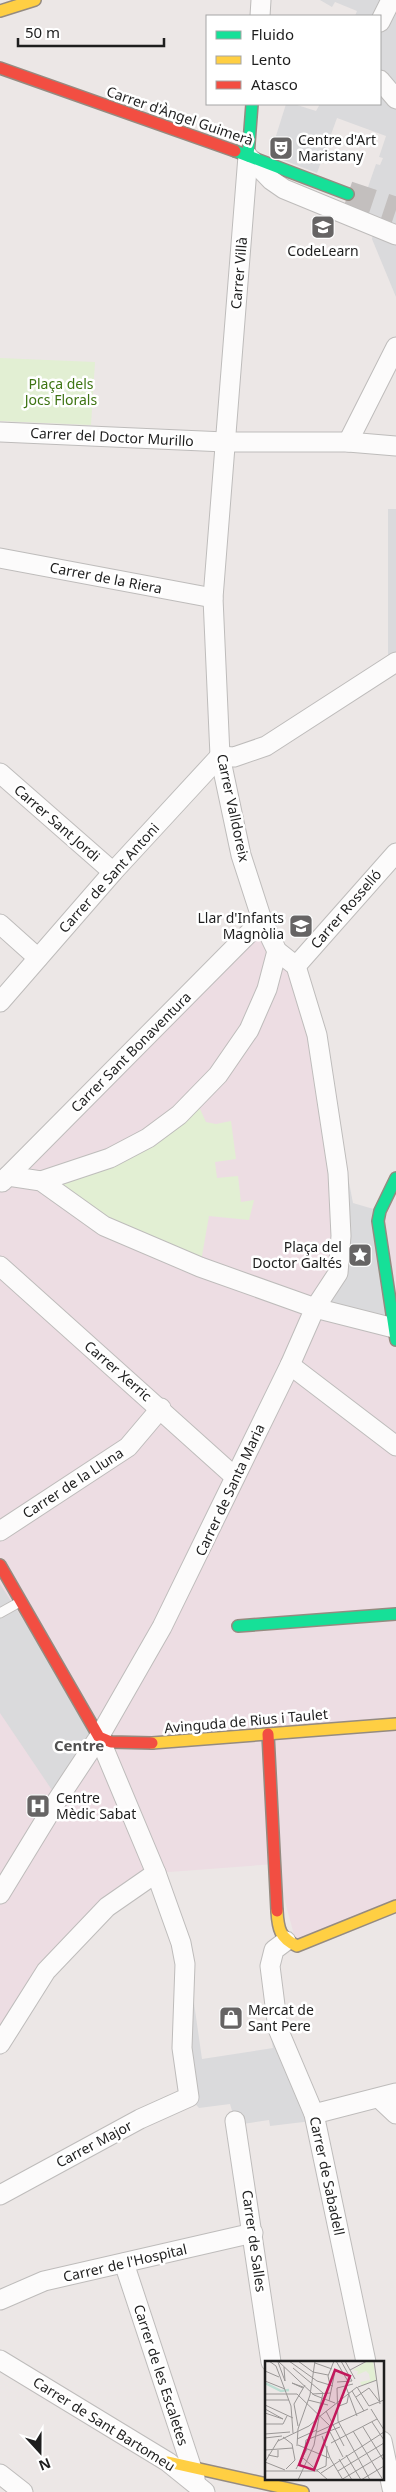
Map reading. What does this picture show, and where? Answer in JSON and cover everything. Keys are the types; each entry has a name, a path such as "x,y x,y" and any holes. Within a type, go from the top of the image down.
{"street":[{"path":"260,15 261,0"},
{"path":"381,20 392,0"},
{"path":"0,11 30,2"},
{"path":"0,23 30,2"},
{"name":"Carrer d'Àngel Guimerà","path":"0,68 248,156 348,194"},
{"path":"381,81 396,99"},
{"name":"Carrer Villà","path":"225,442 252,105"},
{"path":"248,156 270,180 284,189 396,235"},
{"path":"348,442 396,347"},
{"name":"Carrer del Doctor Murillo","path":"0,432 225,442"},
{"path":"225,442 348,442 396,446"},
{"name":"Carrer Valldoreix","path":"225,442 213,598 220,756 241,855 262,920 277,951 296,966"},
{"name":"Carrer de la Riera","path":"0,558 213,598"},
{"path":"220,756 234,757 266,746 396,662"},
{"name":"Carrer de Sant Antoni","path":"0,1002 113,872 220,756"},
{"name":"Carrer Sant Jordi","path":"0,773 113,872"},
{"name":"Carrer Rosselló","path":"296,966 396,853"},
{"name":"Carrer Sant Bonaventura","path":"4,1180 262,920"},
{"path":"0,924 38,958"},
{"path":"4,1180 41,1181 110,1158 148,1138 179,1114 218,1075 249,1030 268,989 277,951"},
{"name":"Carrer de Santa Maria","path":"0,1894 58,1799 99,1737 162,1627 290,1365 315,1308 338,1274 342,1236 338,1173 317,1035 296,966"},
{"path":"41,1181 104,1226 200,1267 315,1308 395,1332 378,1222 380,1210 396,1178"},
{"name":"Carrer Xerric","path":"0,1266 161,1408 235,1477"},
{"path":"290,1365 396,1446"},
{"name":"Carrer de la Lluna","path":"0,1531 128,1447 161,1408"},
{"path":"0,1565 99,1737 156,1873 107,1907 46,1971 0,2044"},
{"path":"238,1626 396,1614"},
{"name":"Avinguda de Rius i Taulet","path":"99,1737 111,1742 139,1744 396,1724"},
{"path":"268,1734 278,1929 286,1941 296,1946 310,1942 396,1906"},
{"name":"Carrer Major","path":"0,2195 140,2119 189,2097 182,2048 185,1964 181,1942 156,1873"},
{"name":"Carrer de Sabadell","path":"286,1941 274,1950 270,1966 278,2029 314,2114 366,2361"},
{"path":"314,2114 388,2096 396,2114"},
{"name":"Carrer de Salles","path":"235,2121 271,2361"},
{"name":"Carrer de l'Hospital","path":"0,2300 44,2281 253,2233"},
{"name":"Carrer de les Escaletes","path":"124,2263 199,2482"},
{"name":"Carrer de Sant Bartomeu","path":"0,2360 199,2482"},
{"path":"384,2451 392,2489"},
{"path":"0,2474 23,2492"},
{"path":"199,2482 293,2486"}],"lane":[{"path":"0,1613 20,1601"}],"shaded area":[{"path":"320,0 396,0 396,297 372,239 374,226 371,215 364,208 367,190 376,164 380,165 383,158 379,157 386,136 337,118 317,173 270,155 286,105 297,105 316,111 319,105 381,105 381,15 355,15 357,11 335,2 332,7"},
{"path":"388,509 396,509 396,669 388,669"},
{"path":"262,920 296,966 340,1202 380,1210 396,1178 396,1906 297,1946 275,1864 156,1873 107,1907 0,2044 0,1183"},
{"name":"Plaça del Doctor Galtés","path":"347,1172 353,1203 380,1211 388,1318 315,1308 338,1273"},
{"path":"0,1584 99,1737 58,1799 0,1713"},
{"path":"185,1999 194,2003 202,2059 273,2048 270,2033 312,2121 270,2126 269,2120 243,2124 235,2121 230,2104 199,2108 189,2097"}],"green space":[{"name":"Plaça dels Jocs Florals","path":"0,358 95,362 91,425 0,421"},
{"path":"195,1098 206,1122 216,1124 231,1121 236,1159 215,1162 217,1178 238,1176 241,1202 254,1200 249,1220 209,1216 200,1267 51,1187 110,1158"}],"tunnel":[{"path":"348,194 396,210"}],"traffic: fast":[{"path":"248,156 252,105"},
{"path":"235,151 348,194"},
{"path":"396,1178 380,1211 378,1221 396,1340"},
{"path":"238,1626 396,1614"}],"traffic: slow":[{"path":"0,11 35,0"},
{"path":"152,1743 396,1724"},
{"path":"277,1911 278,1923 283,1936 297,1946 396,1906"},
{"path":"168,2462 303,2492"}],"traffic: jam":[{"path":"0,68 235,151"},
{"path":"0,1565 99,1737 111,1742 152,1743"},
{"path":"268,1734 277,1911"}],"place":[{"name":"Centre d'Art Maristany","path":"281,148"},
{"name":"CodeLearn","path":"323,227"},
{"name":"Llar d'Infants Magnòlia","path":"301,926"},
{"name":"Plaça del Doctor Galtés","path":"360,1255"},
{"name":"Centre Mèdic Sabat","path":"38,1806"},
{"name":"Mercat de Sant Pere","path":"231,2018"}],"district":[{"name":"Centre","path":"79,1746"}]}
